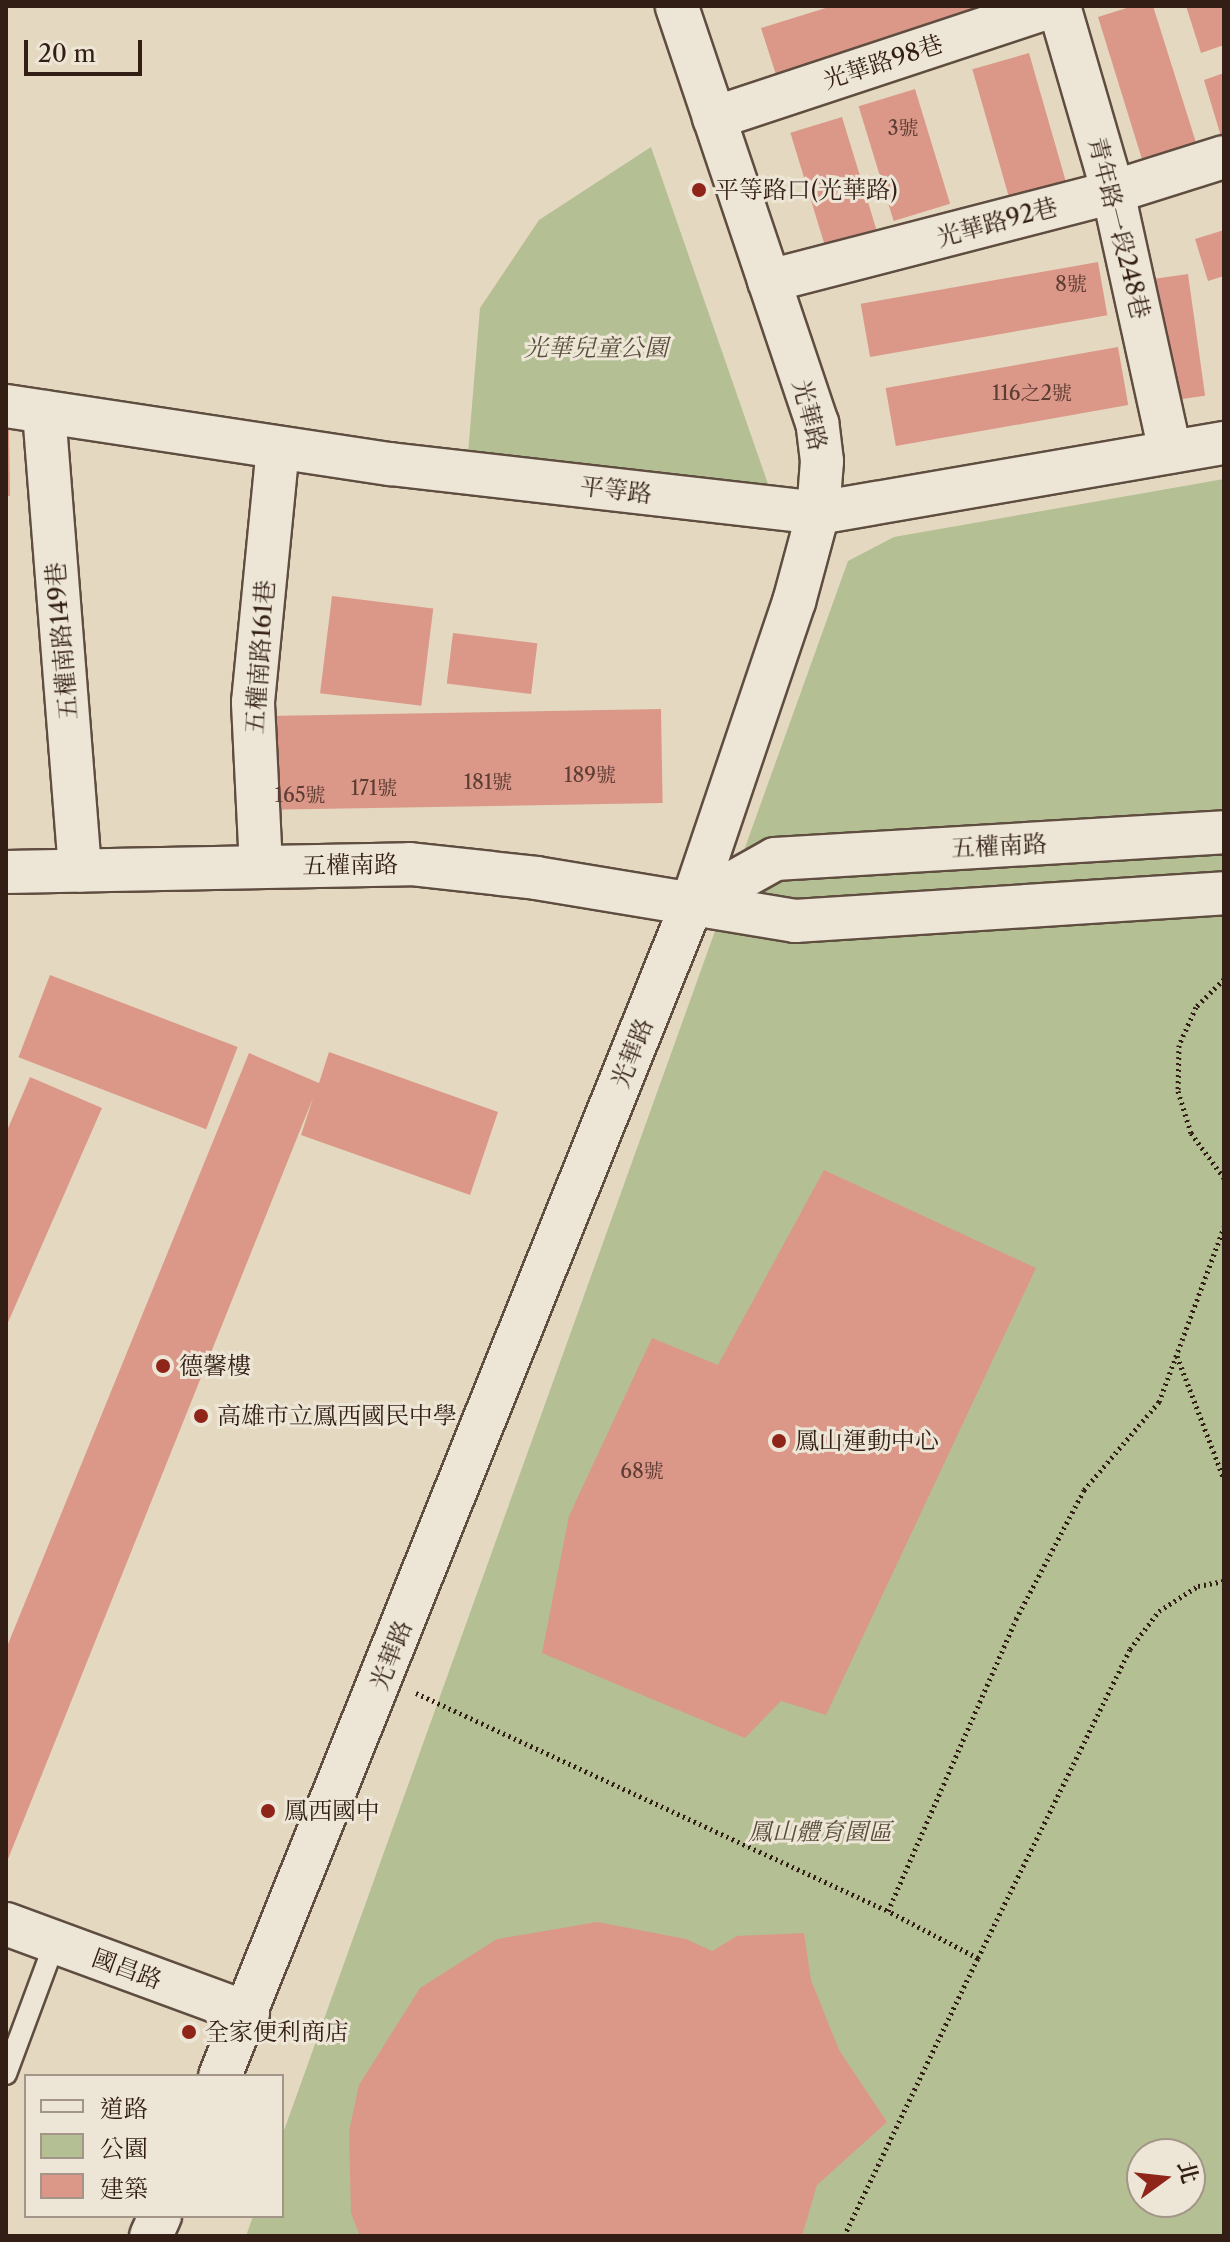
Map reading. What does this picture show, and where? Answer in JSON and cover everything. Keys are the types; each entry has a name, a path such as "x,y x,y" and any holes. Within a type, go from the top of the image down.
{"street":[{"name":"光華路","path":"221,2074 691,906 794,602 818,513 822,461 817,423 677,6"},
{"name":"光華路98巷","path":"714,118 1052,6"},
{"name":"青年路一段248巷","path":"1059,6 1113,192 1170,452"},
{"name":"光華路92巷","path":"769,281 1113,192 1224,157"},
{"name":"平等路","path":"25,409 278,448 818,513 1224,443"},
{"name":"五權南路149巷","path":"25,409 80,871"},
{"name":"五權南路161巷","path":"261,867 253,702 278,448"},
{"name":"五權南路","path":"691,906 775,859 1224,832"},
{"name":"五權南路","path":"6,872 410,864 536,878 795,921 1224,893"},
{"name":"國昌路","path":"6,1924 248,2013"}],"lane":[{"path":"6,2074 55,1942"}],"path":[{"path":"1224,979 1196,1007 1179,1045 1178,1091 1191,1133 1224,1178"},
{"path":"888,1911 1016,1619 1084,1490 1159,1402 1224,1227"},
{"path":"1177,1355 1224,1479"},
{"path":"844,2236 1130,1649 1159,1611 1198,1586 1224,1581"},
{"path":"382,1677 888,1911 978,1958"}],"green space":[{"name":"光華兒童公園","path":"651,147 768,484 468,454 480,308 539,220"},
{"name":"鳳山體育園區","path":"1224,479 1224,2236 246,2236 252,2218 284,2218 284,2130 848,561 894,537"}],"building":[{"path":"832,6 1002,6 777,78 761,28"},
{"path":"1133,6 1153,6 1199,152 1145,169 1098,17"},
{"path":"1186,6 1224,6 1224,45 1201,53"},
{"path":"1029,53 1067,185 1010,201 972,69"},
{"path":"1224,73 1224,143 1223,143 1204,80"},
{"path":"915,89 950,204 894,221 859,106"},
{"path":"842,117 876,229 825,245 790,133"},
{"path":"1224,230 1224,276 1208,281 1195,239"},
{"path":"1098,262 1107,315 870,357 861,304"},
{"path":"1188,274 1205,396 1165,402 1147,280"},
{"path":"1118,347 1128,405 896,446 886,388"},
{"path":"6,429 9,429 10,496 6,496"},
{"path":"332,596 433,608 421,706 320,693"},
{"path":"453,633 537,643 531,694 447,684"},
{"path":"661,709 663,803 269,810 267,716"},
{"path":"50,975 238,1047 206,1129 18,1057"},
{"name":"德馨樓","path":"329,1052 498,1112 470,1195 301,1135 313,1098 6,1864 6,1649 249,1053 319,1083"},
{"path":"30,1077 102,1108 6,1327 6,1133"},
{"name":"鳳山運動中心","path":"824,1170 1036,1268 826,1715 781,1701 745,1738 542,1653 569,1516 652,1338 718,1365"},
{"path":"597,1922 686,1939 712,1951 737,1936 804,1933 811,1980 839,2050 887,2122 817,2185 802,2236 360,2236 351,2213 349,2131 359,2085 420,1988 497,1939"}],"place":[{"name":"平等路口(光華路)","path":"699,190"},
{"name":"德馨樓","path":"163,1366"},
{"name":"高雄市立鳳西國民中學","path":"201,1416"},
{"name":"鳳山運動中心","path":"779,1441"},
{"name":"鳳西國中","path":"268,1811"},
{"name":"全家便利商店","path":"189,2032"}]}
